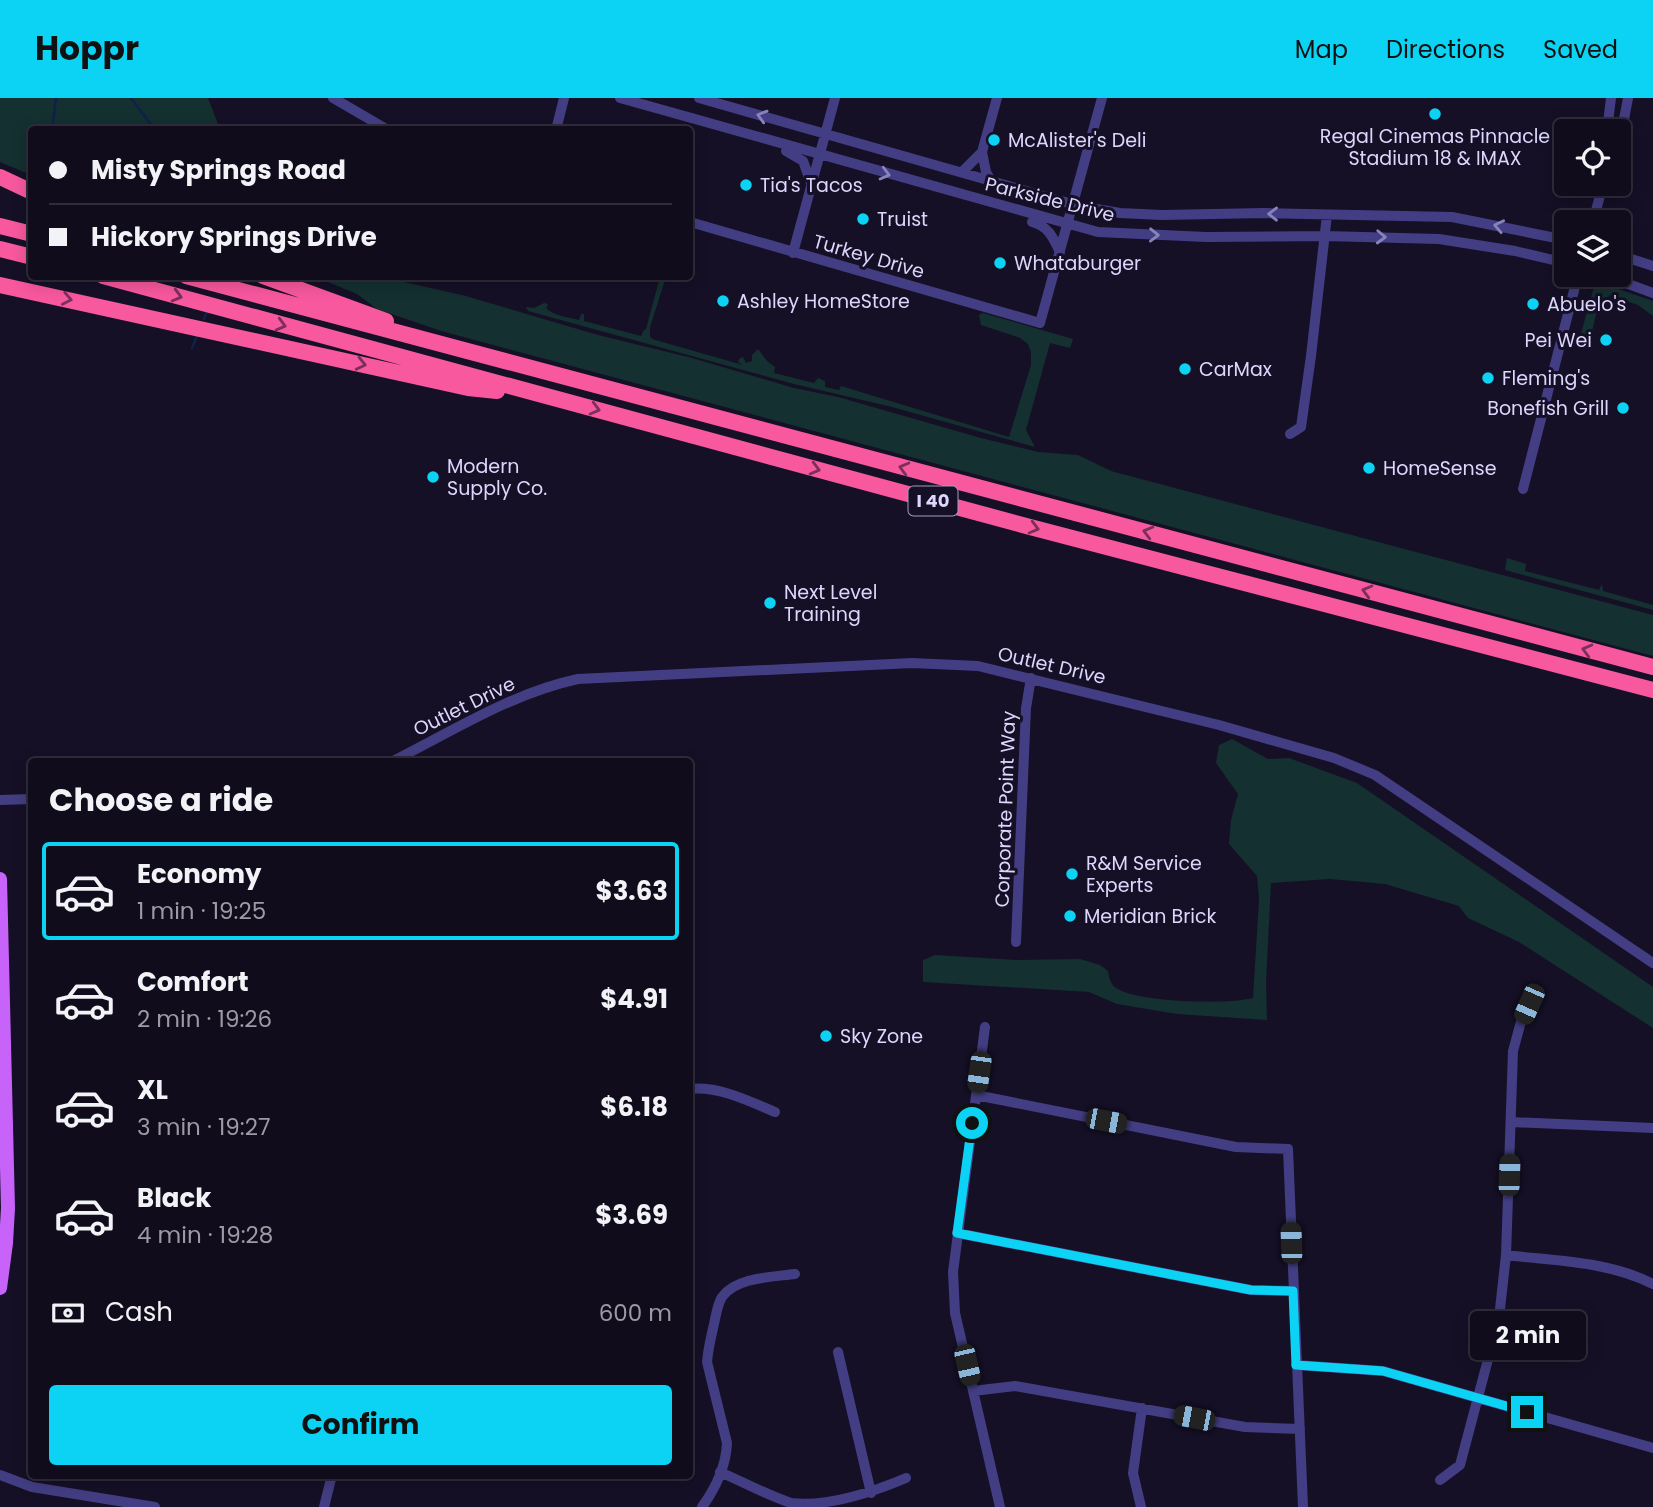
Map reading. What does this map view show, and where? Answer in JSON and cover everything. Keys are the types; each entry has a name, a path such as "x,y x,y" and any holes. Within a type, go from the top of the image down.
{"highway":[{"path":"0,177 28,190"},
{"path":"0,226 28,233"},
{"path":"0,249 28,256"},
{"name":"I 40","path":"118,280 1030,527 1653,690"},
{"name":"I 40","path":"200,280 1653,667"},
{"path":"274,280 464,349"},
{"path":"0,285 468,388 551,397"}],"main road":[{"path":"0,878 8,1220 0,1288"}],"street":[{"path":"334,98 381,126"},
{"path":"555,98 557,125"},
{"path":"557,125 565,98"},
{"name":"Parkside Drive","path":"620,98 1098,232 1206,237 1439,239 1554,260"},
{"name":"Parkside Drive","path":"699,98 1074,205 1120,213 1452,217 1554,238"},
{"path":"793,253 835,98"},
{"path":"991,181 982,152 997,98"},
{"path":"1060,252 1102,98"},
{"path":"1608,119 1611,98"},
{"path":"1624,119 1628,98"},
{"path":"765,140 799,157 808,170 812,184"},
{"path":"962,172 982,152"},
{"path":"1009,208 1023,219 1049,230 1060,252"},
{"path":"1290,434 1301,427 1327,215"},
{"name":"Turkey Drive","path":"693,223 1040,323 1060,252"},
{"path":"1631,259 1653,266"},
{"path":"1631,285 1653,293"},
{"path":"1523,489 1575,287"},
{"name":"Outlet Drive","path":"399,758 510,702 549,685 578,679 927,663 978,666 1219,725 1361,768 1653,963"},
{"name":"Corporate Point Way","path":"1016,942 1026,708 1031,678"},
{"path":"0,800 28,799"},
{"path":"1440,1480 1460,1465 1499,1318 1506,1255 1513,1051 1522,1018 1535,990"},
{"path":"985,1027 953,1272 955,1313 1000,1507"},
{"path":"693,1089 733,1094 775,1112"},
{"path":"976,1095 1236,1147 1288,1149 1303,1507"},
{"path":"1511,1122 1653,1128"},
{"path":"957,1233 1251,1290 1293,1291"},
{"path":"1506,1255 1600,1266 1653,1284"},
{"path":"702,1507 710,1502 724,1464 727,1443 707,1362 720,1302 724,1295 736,1286 795,1274"},
{"path":"838,1352 871,1493"},
{"path":"1296,1365 1383,1371 1653,1448"},
{"path":"973,1391 1016,1386 1245,1427 1300,1429"},
{"path":"1141,1507 1133,1473 1142,1408"},
{"path":"720,1472 799,1505 849,1501 906,1478"},
{"path":"0,1475 32,1487 155,1507"},
{"path":"324,1507 331,1479"}],"green space":[{"path":"0,98 208,98 219,126 28,126 28,174 0,162"},
{"path":"323,280 395,280 466,296 598,335 692,358 794,388 838,397 981,438 1038,452 1078,455 1111,471 1653,615 1653,656 441,331 377,309 357,294"},
{"path":"659,280 665,280 650,327 652,339 743,365 738,362 739,359 743,357 746,363 752,361 752,355 758,349 775,367 774,373 814,383 818,378 825,381 825,387 839,390 841,386 1009,437 1031,365 1031,352 1028,344 1020,338 981,325 979,315 983,313 1073,339 1070,348 1050,343 1026,430 1035,447 528,311 526,307 548,304 546,308 557,315 579,320 581,314 584,314 584,321 641,336 646,329"},
{"path":"1596,287 1613,287 1653,301 1653,316 1638,305 1609,295 1606,307 1598,306 1589,344 1579,341 1593,290"},
{"path":"1507,558 1526,564 1525,571 1599,590 1602,584 1603,591 1653,605 1653,610 1505,570"},
{"path":"1232,739 1268,759 1289,758 1357,783 1653,987 1653,1028 1519,942 1468,918 1459,906 1385,884 1330,879 1271,883 1267,1020 1177,1014 1117,1004 1089,992 923,982 923,960 935,955 1017,960 1080,959 1100,965 1108,971 1110,979 1118,989 1144,997 1184,1001 1253,998 1259,899 1257,876 1229,844 1231,820 1238,794 1216,763 1219,745"}],"waterway":[{"path":"52,126 56,98"},
{"path":"131,98 152,126"},
{"path":"204,319 208,309"},
{"path":"192,348 197,336"}],"place":[{"name":"Regal Cinemas Pinnacle Stadium 18 & IMAX","path":"1435,114"},
{"name":"McAlister's Deli","path":"994,140"},
{"name":"Tia's Tacos","path":"746,185"},
{"name":"Truist","path":"863,219"},
{"name":"Whataburger","path":"1000,263"},
{"name":"Ashley HomeStore","path":"723,301"},
{"name":"Abuelo's","path":"1533,304"},
{"name":"Pei Wei","path":"1606,340"},
{"name":"CarMax","path":"1185,369"},
{"name":"Fleming's","path":"1488,378"},
{"name":"Bonefish Grill","path":"1623,408"},
{"name":"HomeSense","path":"1369,468"},
{"name":"Modern Supply Co.","path":"433,477"},
{"name":"Next Level Training","path":"770,603"},
{"name":"R&M Service Experts","path":"1072,874"},
{"name":"Meridian Brick","path":"1070,916"},
{"name":"Sky Zone","path":"826,1036"}],"route":[{"path":"972,1123 957,1233 1251,1290 1293,1291 1296,1365 1383,1371 1527,1412"}]}
